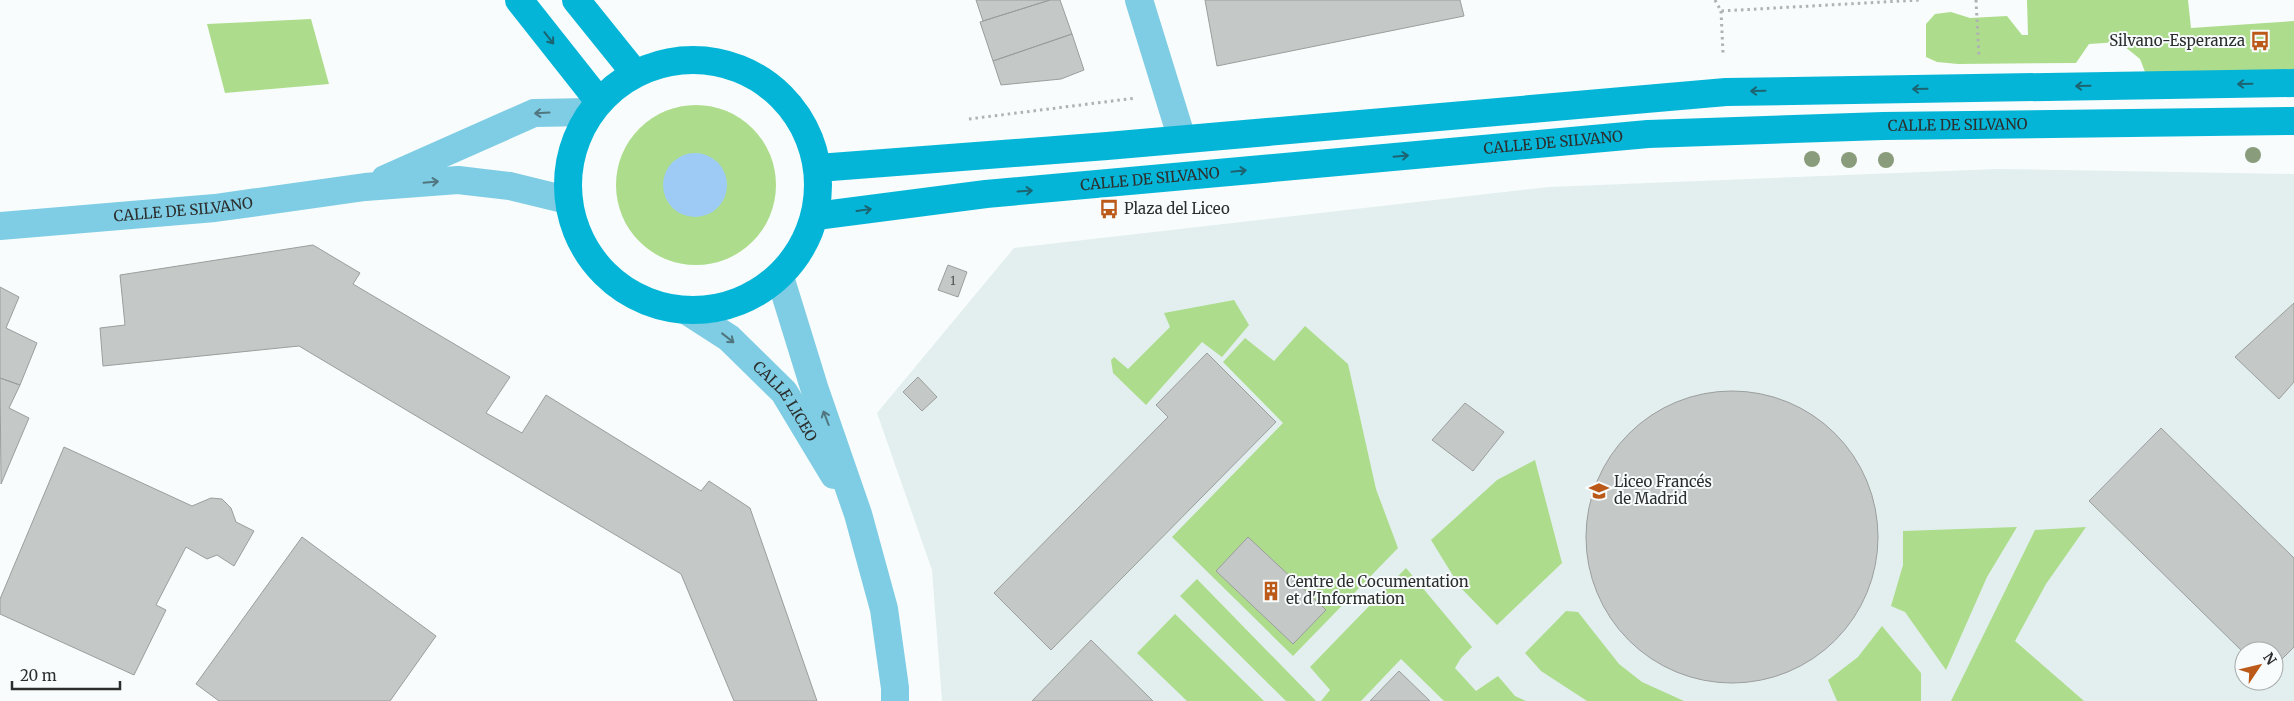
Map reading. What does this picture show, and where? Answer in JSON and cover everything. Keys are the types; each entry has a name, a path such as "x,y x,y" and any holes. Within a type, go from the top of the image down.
{"street":[{"path":"519,0 594,106"},
{"path":"576,0 634,72"},
{"path":"1139,0 1182,140"},
{"path":"680,58 729,63 772,85 803,122 818,168 816,216 804,246 780,277 730,306 688,311 645,302 609,279 582,244 571,219 567,171 572,146 594,106 634,72 680,58"},
{"path":"818,168 1182,140 1726,92 2294,83"},
{"name":"CALLE DE SILVANO","path":"365,188 534,113 594,106"},
{"name":"CALLE DE SILVANO","path":"816,216 986,194 1648,134 1883,126 2294,121"},
{"name":"CALLE DE SILVANO","path":"0,226 215,208 365,188 458,180 510,186 568,200"},
{"name":"CALLE LICEO","path":"780,277 814,387 858,514 884,609 895,688 895,701"},
{"name":"CALLE LICEO","path":"688,311 729,338 784,392 858,514"}],"path":[{"path":"1715,0 1721,11 1723,53"},
{"path":"1721,11 1919,0"},
{"path":"1976,0 1981,88"},
{"path":"969,119 1169,94"}],"shaded area":[{"name":"Liceo Francés de Madrid","path":"1997,169 2294,174 2294,701 942,701 932,570 877,413 1014,248 1549,187"}],"green space":[{"path":"2027,0 2188,0 2191,28 2294,21 2294,75 2147,77 2140,59 2119,42 2089,44 2076,63 1958,64 1937,62 1926,57 1926,24 1935,14 1951,12 1970,18 2007,16 2022,35 2028,35"},
{"path":"311,19 329,84 225,93 207,24"},
{"path":"696,105 727,111 747,123 758,134 770,154 776,185 770,216 758,236 747,247 727,259 696,265 665,259 645,247 634,236 622,216 616,185 622,154 634,134 645,123 665,111"},
{"path":"1234,300 1249,325 1222,357 1202,342 1146,405 1113,373 1111,360 1114,357 1128,369 1170,327 1164,313"},
{"path":"1305,326 1348,364 1376,489 1398,548 1293,656 1172,537 1283,423 1223,362 1245,338 1274,361"},
{"path":"1535,460 1562,563 1497,625 1460,587 1431,540 1497,480"},
{"path":"2017,527 1987,577 1946,670 1905,612 1891,606 1903,565 1903,531"},
{"path":"2086,527 2046,584 2015,641 2084,701 1951,701 2035,530"},
{"path":"1406,568 1472,647 1461,658 1455,668 1476,691 1498,676 1515,696 1526,701 1444,701 1401,659 1361,701 1321,701 1330,690 1310,667"},
{"path":"1197,579 1316,701 1286,701 1180,596"},
{"path":"1566,611 1578,612 1619,664 1642,682 1684,701 1587,701 1541,671 1525,653"},
{"path":"1175,614 1264,701 1187,701 1137,653"},
{"path":"1882,626 1921,673 1921,701 1837,701 1828,680 1858,657"}],"water":[{"path":"689,153 701,153 718,162 725,173 727,185 725,197 718,208 701,217 689,217 677,212 668,203 663,191 663,179 668,167 677,158"}],"building":[{"path":"976,0 1050,0 983,21"},
{"path":"1050,0 1060,0 1072,34 993,61 980,22"},
{"path":"1205,0 1460,0 1464,16 1217,66"},
{"path":"1072,34 1084,70 1061,79 1001,85 993,61"},
{"path":"313,245 360,273 353,284 510,377 486,413 522,433 546,395 701,491 709,481 750,508 817,701 734,701 681,574 299,346 103,366 100,328 125,325 120,275"},
{"path":"948,265 967,272 958,297 938,290"},
{"path":"0,287 19,297 6,328 37,343 20,385 0,378"},
{"path":"2294,303 2294,382 2279,399 2235,357"},
{"path":"1207,353 1276,422 1051,650 994,593 1168,417 1156,405"},
{"path":"918,377 937,397 922,411 903,392"},
{"path":"0,378 20,385 9,408 29,418 1,484"},
{"path":"1732,391 1774,397 1801,408 1825,424 1845,444 1861,468 1872,495 1878,537 1872,579 1861,606 1845,630 1825,650 1801,666 1774,677 1732,683 1690,677 1663,666 1639,650 1619,630 1603,606 1592,579 1586,537 1592,495 1603,468 1619,444 1639,424 1663,408 1690,397"},
{"path":"1465,403 1504,432 1473,471 1432,440"},
{"path":"2161,428 2294,558 2294,647 2284,657 2284,641 2234,641 2234,643 2089,501"},
{"path":"64,447 192,506 211,498 222,499 231,508 236,522 254,531 234,566 217,555 207,559 186,547 156,605 166,610 134,675 0,614 0,599"},
{"path":"302,537 436,636 390,701 219,701 196,684"},
{"name":"Centre de Cocumentation et d'Information","path":"1248,537 1326,610 1293,644 1216,571"},
{"path":"1091,640 1153,701 1032,701"},
{"path":"1399,671 1430,701 1370,701"}],"place":[{"name":"Silvano-Esperanza","path":"2260,41"},
{"name":"Plaza del Liceo","path":"1109,209"},
{"name":"Liceo Francés de Madrid","path":"1599,491"},
{"name":"Centre de Cocumentation et d'Information","path":"1271,591"}]}
